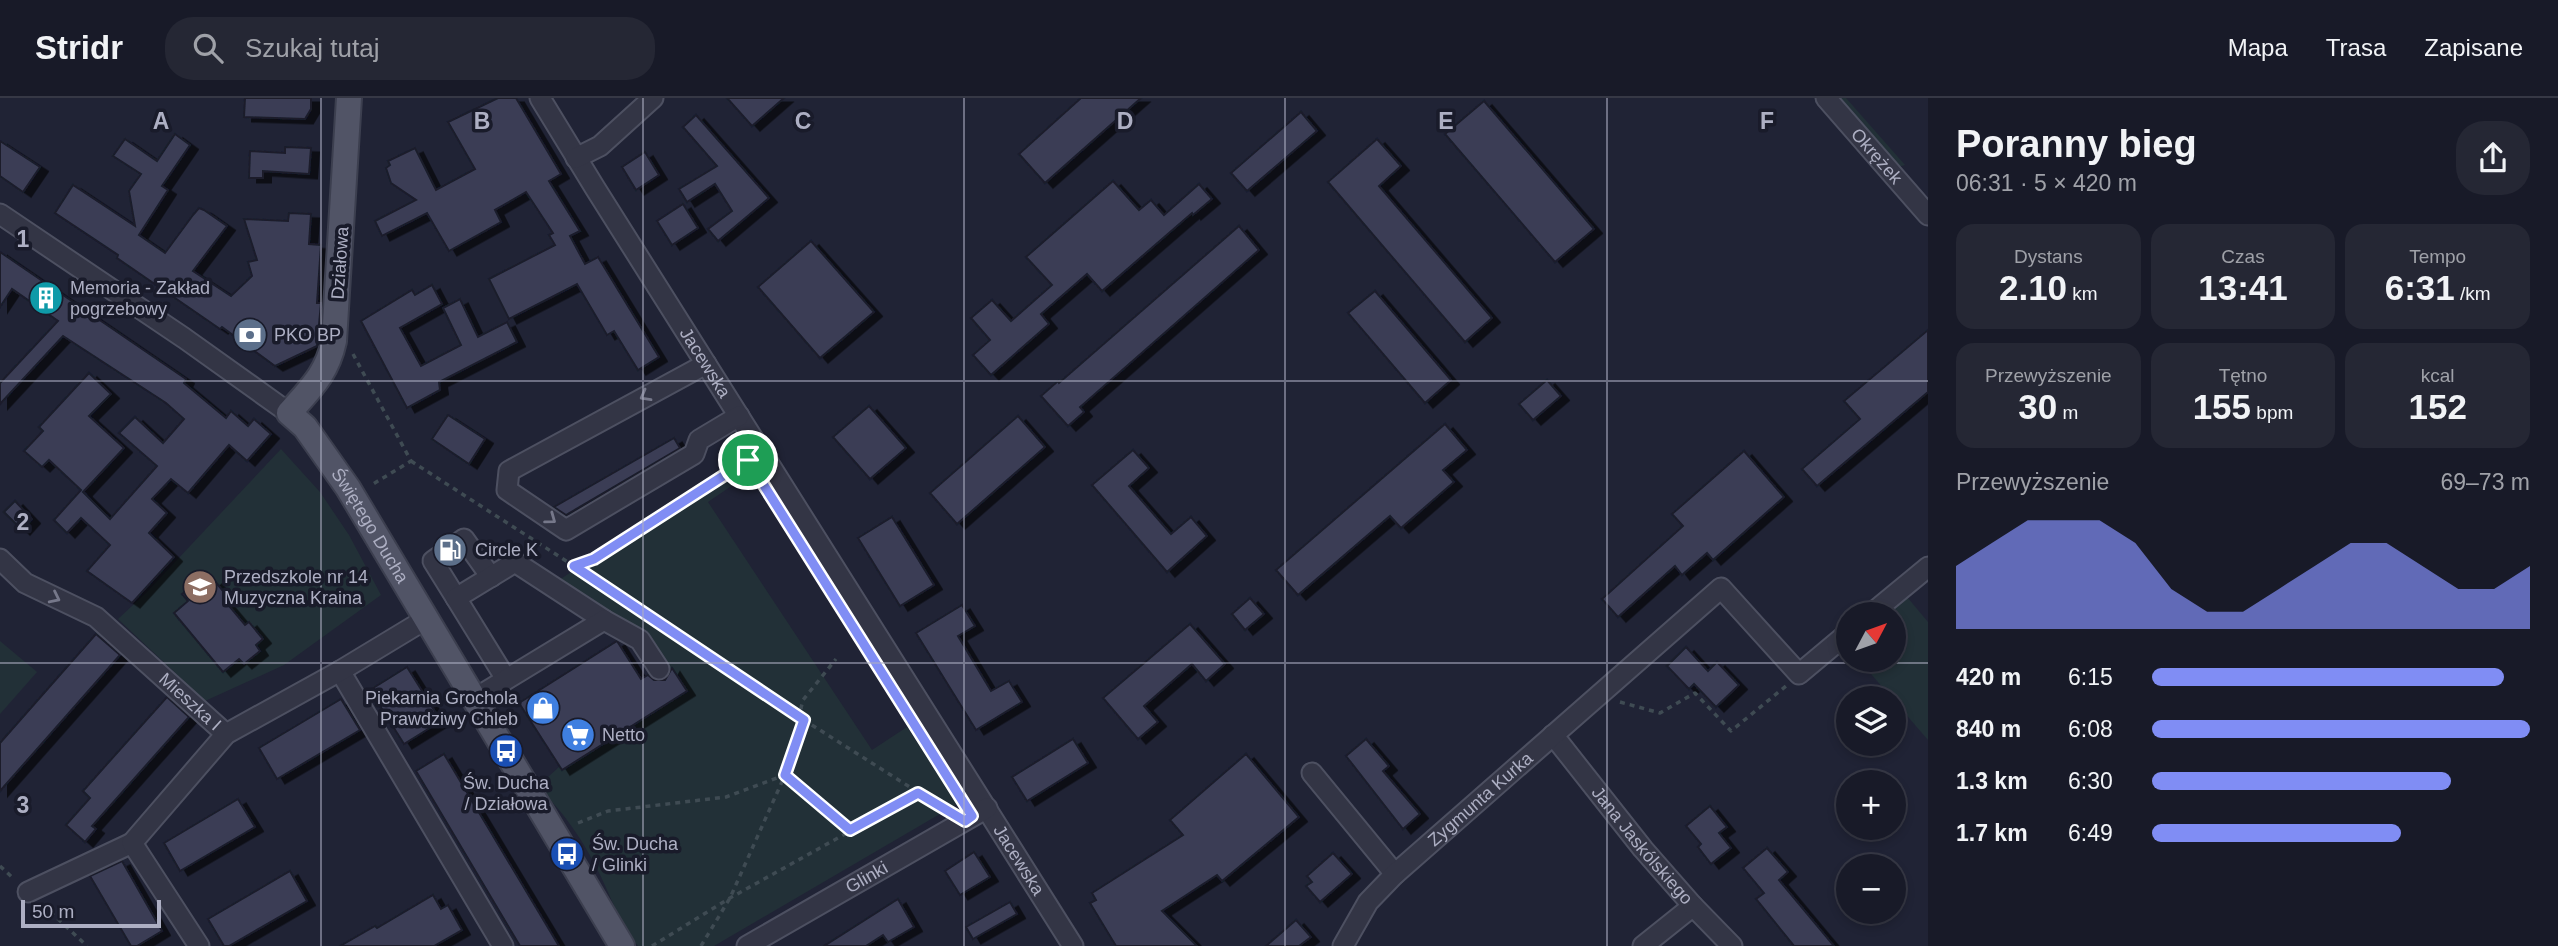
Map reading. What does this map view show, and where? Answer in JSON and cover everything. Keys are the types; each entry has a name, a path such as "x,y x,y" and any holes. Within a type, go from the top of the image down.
{"main road":[{"name":"Działowa","path":"289,413 323,373 330,360 334,341 349,98"},
{"name":"Świętego Ducha","path":"289,413 305,427 332,463 622,946"}],"street":[{"name":"Jacewska","path":"540,98 1073,946"},
{"path":"576,158 600,146 653,98"},
{"name":"Okrężek","path":"1826,98 1928,215"},
{"name":"Świętego Ducha","path":"0,215 184,338 289,413"},
{"path":"706,364 509,471 507,490 566,530 694,454 699,440 739,416"},
{"path":"491,577 464,539 433,561 506,679"},
{"name":"Mieszka I","path":"0,559 25,583 96,617 226,734 340,671 426,619"},
{"path":"457,598 515,562 639,640 659,669"},
{"path":"1886,602 1928,567"},
{"name":"Zygmunta Kurka","path":"1343,946 1368,902 1395,874 1631,664 1721,588 1799,674"},
{"path":"474,699 604,620"},
{"path":"1799,674 1836,644"},
{"path":"340,671 503,946"},
{"path":"28,892 132,843 226,734"},
{"name":"Jana Jaskólskiego","path":"1553,735 1643,849 1693,906 1643,946"},
{"path":"1312,774 1395,874"},
{"name":"Glinki","path":"747,946 986,808"},
{"path":"132,843 200,946"},
{"path":"1693,906 1732,946"}],"path":[{"path":"353,354 411,461 804,720 965,821"},
{"path":"574,566 594,559 748,460"},
{"path":"373,484 411,461"},
{"path":"701,946 730,898 785,775 804,720 801,708 803,700 836,659"},
{"path":"1606,688 1622,704 1660,713 1695,693 1731,731 1799,674"},
{"path":"578,823 608,811 726,797 785,775"},
{"path":"785,775 850,830"},
{"path":"652,946 730,898 918,793"}],"shaded area":[{"path":"1837,98 1846,98 1905,165 1898,167"},
{"path":"281,449 320,492 349,535 381,595 284,665 205,701 118,619 146,593"},
{"path":"738,464 746,476 708,502 872,750 907,727 957,804 714,946 638,946 620,917 584,845 565,817 542,791 548,777 559,767 562,770 687,691 673,668 668,671 656,645 590,597 559,580"},
{"path":"1907,597 1928,622 1928,740 1906,714 1906,686 1881,686 1869,672 1906,672 1906,602 1901,602"},
{"path":"0,641 37,672 0,714"}],"building":[{"path":"245,98 311,98 311,109 305,119 244,117"},
{"path":"498,98 516,98 561,174 549,181 580,231 570,236 585,264 598,257 659,357 638,370 614,331 607,335 577,284 509,319 489,279 555,245 549,235 553,233 526,192 495,210 501,222 449,251 427,213 382,236 375,221 416,200 391,183 386,168 390,165 388,161 415,148 436,190 475,169 448,122"},
{"path":"727,98 784,98 752,126"},
{"path":"1081,98 1141,98 1045,183 1019,154"},
{"path":"1484,101 1594,229 1555,262 1445,134"},
{"path":"1301,112 1317,131 1247,191 1231,173"},
{"path":"696,115 769,198 718,241 708,229 732,211 715,184 687,202 679,189 717,166 683,127"},
{"path":"175,134 190,145 162,186 168,190 139,235 165,253 199,208 204,210 227,226 193,271 231,296 252,276 248,262 257,260 244,219 288,221 289,213 311,214 309,244 321,245 317,303 321,303 317,346 275,366 55,213 73,185 135,226 129,191 141,174 113,156 125,139 157,161"},
{"path":"1377,139 1401,166 1379,186 1492,318 1465,342 1328,182"},
{"path":"0,141 40,167 23,192 0,176"},
{"path":"285,147 311,148 309,174 263,171 263,178 249,178 250,151 285,153"},
{"path":"645,152 659,175 636,190 622,167"},
{"path":"1113,181 1139,210 1151,200 1164,215 1199,184 1212,199 1102,291 1087,274 1041,314 1049,324 991,375 973,355 990,340 971,318 992,300 1011,321 1052,285 1026,257"},
{"path":"683,204 698,228 672,245 657,221"},
{"path":"1239,226 1259,250 1080,407 1084,412 1068,426 1041,396"},
{"path":"811,241 874,312 820,358 758,287"},
{"path":"0,252 186,379 184,383 226,418 231,411 248,426 254,419 271,434 247,461 229,445 188,493 171,479 152,499 167,513 149,533 174,557 132,603 87,571 110,545 81,518 67,533 54,520 81,490 49,460 42,467 24,451 43,431 39,427 89,373 111,394 89,416 124,448 83,492 110,519 157,466 119,433 135,417 163,443 184,419 166,403 63,336 0,404 0,383 58,321 12,289 0,307"},
{"path":"432,285 442,304 400,328 421,366 461,345 443,308 460,299 478,337 507,322 517,342 439,382 440,390 407,408 361,321 412,290 415,295"},
{"path":"1375,291 1451,380 1425,403 1348,313"},
{"path":"1928,330 1928,392 1817,486 1802,469 1860,419 1844,401"},
{"path":"1547,380 1561,396 1533,420 1519,404"},
{"path":"869,406 906,448 870,479 833,437"},
{"path":"448,415 485,439 469,464 432,439"},
{"path":"1018,416 1045,447 957,524 930,493"},
{"path":"1445,424 1467,450 1443,470 1454,482 1401,528 1390,516 1298,595 1276,570"},
{"path":"674,438 680,448 566,515 554,507"},
{"path":"1133,450 1149,468 1129,486 1171,534 1191,517 1207,536 1167,572 1092,485"},
{"path":"1744,451 1784,497 1713,560 1707,553 1682,575 1675,566 1618,617 1602,599 1683,526 1672,514"},
{"path":"15,501 32,519 22,530 4,512"},
{"path":"892,517 934,585 900,606 858,538"},
{"path":"202,577 208,585 214,580 228,597 224,600 245,625 249,622 263,639 256,645 260,651 244,664 239,659 223,672 174,613 188,601 182,594"},
{"path":"1250,598 1264,614 1245,630 1232,614"},
{"path":"962,605 975,626 958,636 991,691 1009,681 1022,702 976,730 916,633"},
{"path":"1190,624 1225,664 1206,681 1192,664 1144,706 1158,722 1138,739 1103,698"},
{"path":"96,634 120,655 0,791 0,743"},
{"name":"Netto","path":"617,641 641,679 648,675 654,680 665,680 672,668 687,691 562,770 519,703"},
{"path":"1686,647 1708,671 1717,662 1739,685 1716,707 1694,684 1689,689 1667,666"},
{"path":"407,667 441,721 404,744 370,690"},
{"path":"167,697 189,717 92,826 96,829 85,842 66,825 90,798 83,791"},
{"path":"341,699 360,730 277,779 259,748"},
{"path":"1073,739 1088,763 1027,801 1012,777"},
{"path":"1366,739 1389,766 1383,771 1420,814 1403,829 1346,756"},
{"path":"444,754 559,946 520,946 416,771"},
{"path":"1246,754 1299,817 1222,881 1217,875 1162,911 1197,946 1116,946 1090,903 1096,900 1092,893 1183,835 1170,820"},
{"path":"238,799 255,827 180,871 164,843"},
{"path":"1710,806 1727,827 1719,833 1731,848 1711,864 1698,847 1701,844 1686,826"},
{"path":"1767,848 1788,872 1779,880 1834,946 1794,946 1756,899 1764,893 1743,868"},
{"path":"974,852 990,877 960,895 945,871"},
{"path":"1333,853 1352,874 1320,902 1306,886 1312,882 1307,876"},
{"path":"122,861 162,931 137,946 131,946 90,876"},
{"path":"290,871 307,901 229,946 224,946 208,919"},
{"path":"433,895 441,909 448,905 462,930 434,946 340,946 375,926 377,928"},
{"path":"898,899 914,927 888,942 883,935 866,946 824,946"},
{"path":"1010,902 1017,914 973,939 966,927"},
{"path":"1296,920 1311,937 1299,946 1266,946"}],"place":[{"name":"Memoria - Zakład pogrzebowy","path":"46,298"},
{"name":"PKO BP","path":"250,335"},
{"name":"Circle K","path":"450,550"},
{"name":"Przedszkole nr 14 Muzyczna Kraina","path":"200,587"},
{"name":"Piekarnia Grochola Prawdziwy Chleb","path":"543,708"},
{"name":"Netto","path":"578,735"},
{"name":"Św. Ducha / Działowa","path":"506,751"},
{"name":"Św. Ducha / Glinki","path":"567,854"}],"route":[{"path":"748,460 972,816 965,821 918,793 850,830 785,775 804,720 574,566 594,559 748,460"}]}
